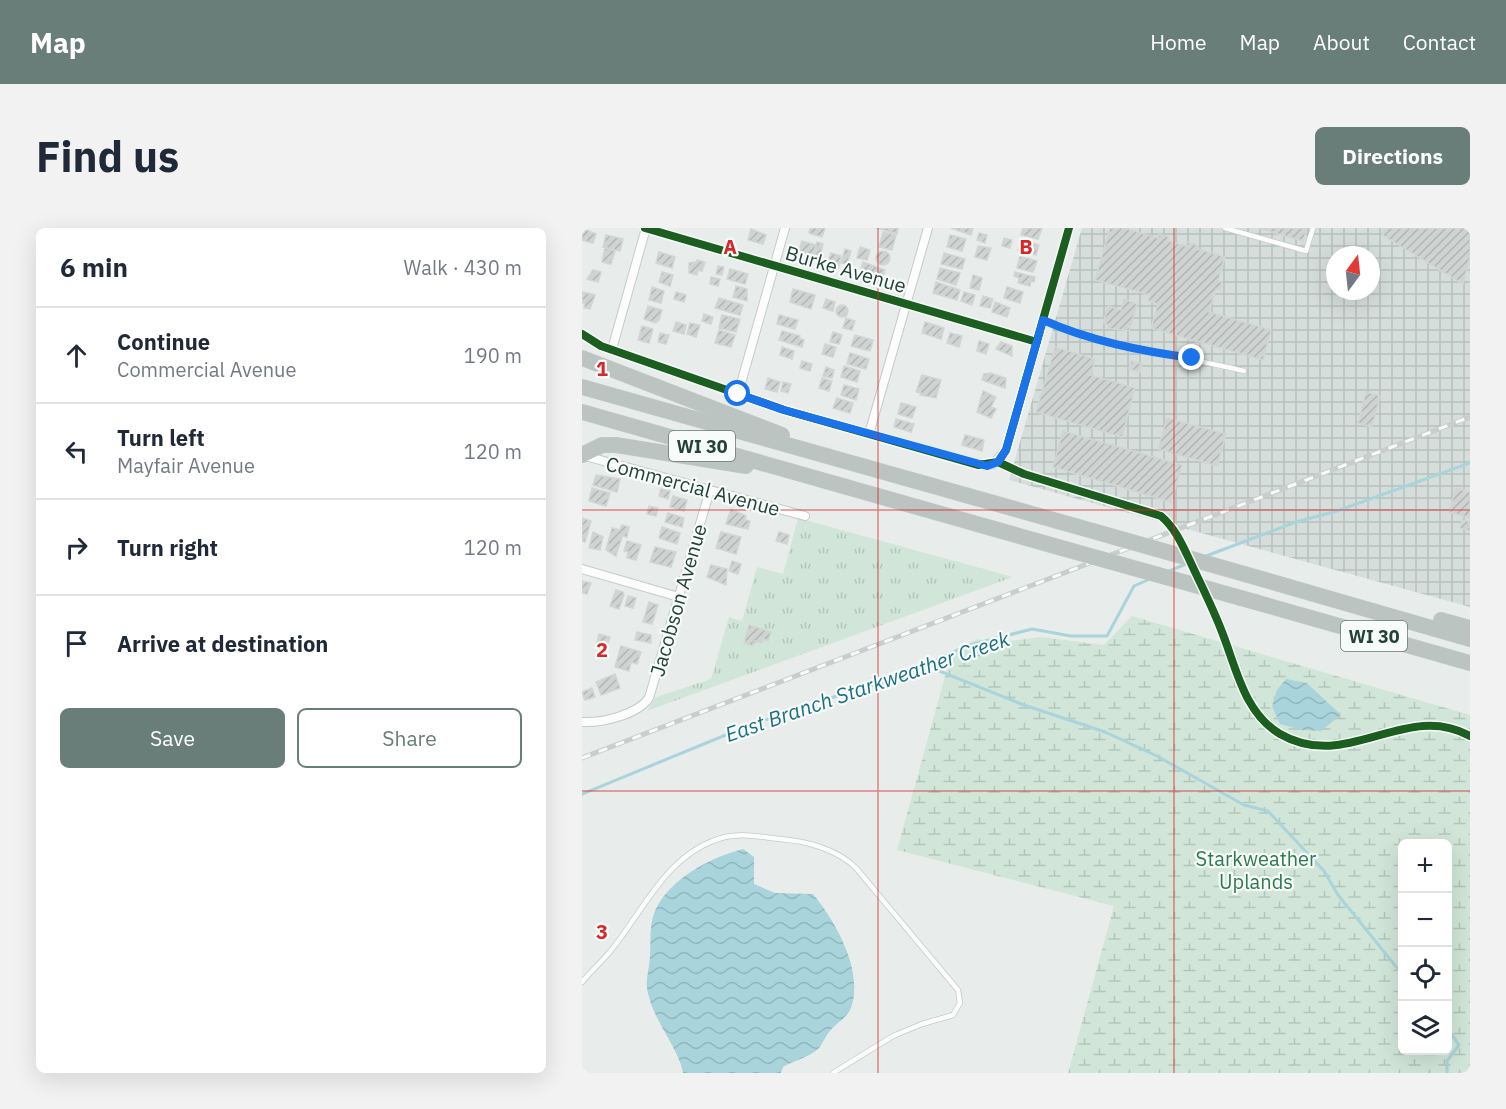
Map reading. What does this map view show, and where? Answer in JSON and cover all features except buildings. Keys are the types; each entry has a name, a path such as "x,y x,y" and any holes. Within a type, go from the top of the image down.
{"highway":[{"path":"582,358 883,472"},
{"name":"WI 30","path":"582,387 1470,639"},
{"name":"WI 30","path":"582,412 1470,663"},
{"path":"582,455 602,445 616,445 821,479"},
{"path":"1359,606 1415,614 1470,628"},
{"path":"1278,609 1470,672"}],"street":[{"path":"612,350 646,228"},
{"name":"Burke Avenue","path":"646,228 1037,342"},
{"path":"738,394 785,228"},
{"path":"869,434 928,228"},
{"path":"582,334 612,350 738,394 978,465 998,462 1006,450 1069,228"},
{"name":"Commercial Avenue","path":"582,455 805,516"},
{"name":"Jacobson Avenue","path":"582,722 609,719 641,706 652,691 710,490"},
{"path":"582,568 679,597"}],"lane":[{"path":"1225,228 1306,251 1313,228"},
{"path":"1043,320 1061,328 1140,351 1192,358 1244,371"},
{"path":"582,982 616,945 642,903 662,878 697,850 724,837 740,835 791,840 826,849 848,860 856,868 958,990 960,998 953,1015 893,1036 833,1073"}],"shaded area":[{"path":"1082,228 1470,228 1470,607 1009,480"}],"green space":[{"path":"798,518 1013,577 647,711 656,697 711,679 729,617 742,621 757,567 783,574"},
{"name":"Starkweather Uplands","path":"1132,616 1470,715 1470,1073 1068,1073 1114,906 897,850 952,651 978,639 993,643 1041,637 1104,645","holes":["1307,683 1340,715 1331,722"]}],"water":[{"path":"1286,679 1307,683 1341,715 1321,731 1302,730 1280,724 1272,706 1277,690"},
{"path":"743,849 754,857 754,884 775,893 813,894 822,905 839,933 851,963 854,994 851,1008 829,1032 819,1048 812,1054 783,1067 781,1073 683,1073 677,1055 652,1007 648,992 653,916 661,899 681,879 705,864"}],"waterway":[{"name":"East Branch Starkweather Creek","path":"1206,556 1296,522 1337,511 1470,463"},
{"name":"East Branch Starkweather Creek","path":"1167,572 1186,564"},
{"name":"East Branch Starkweather Creek","path":"582,794 750,725 861,688 892,681 966,646 1032,629 1071,636 1107,636 1134,586 1150,579"},
{"path":"927,666 1024,705 1105,732 1157,756 1244,805 1268,811 1324,871 1338,895 1398,969"},
{"path":"1452,1035 1459,1045 1452,1054"},
{"path":"1447,1073 1447,1061 1452,1055"}],"railway":[{"path":"582,758 1470,417"}],"cycle path":[{"path":"645,228 1037,342"},
{"path":"998,462 1006,450 1069,228"},
{"path":"582,334 601,346 784,410 978,465 998,462"},
{"path":"998,462 1024,474 1161,516 1181,542 1211,605 1250,702 1268,725 1280,734 1305,744 1329,746 1422,726 1446,727 1470,736"}],"route":[{"path":"738,394 784,410 987,466 998,462 1006,450 1043,320 1061,328 1140,351 1192,358"}]}
